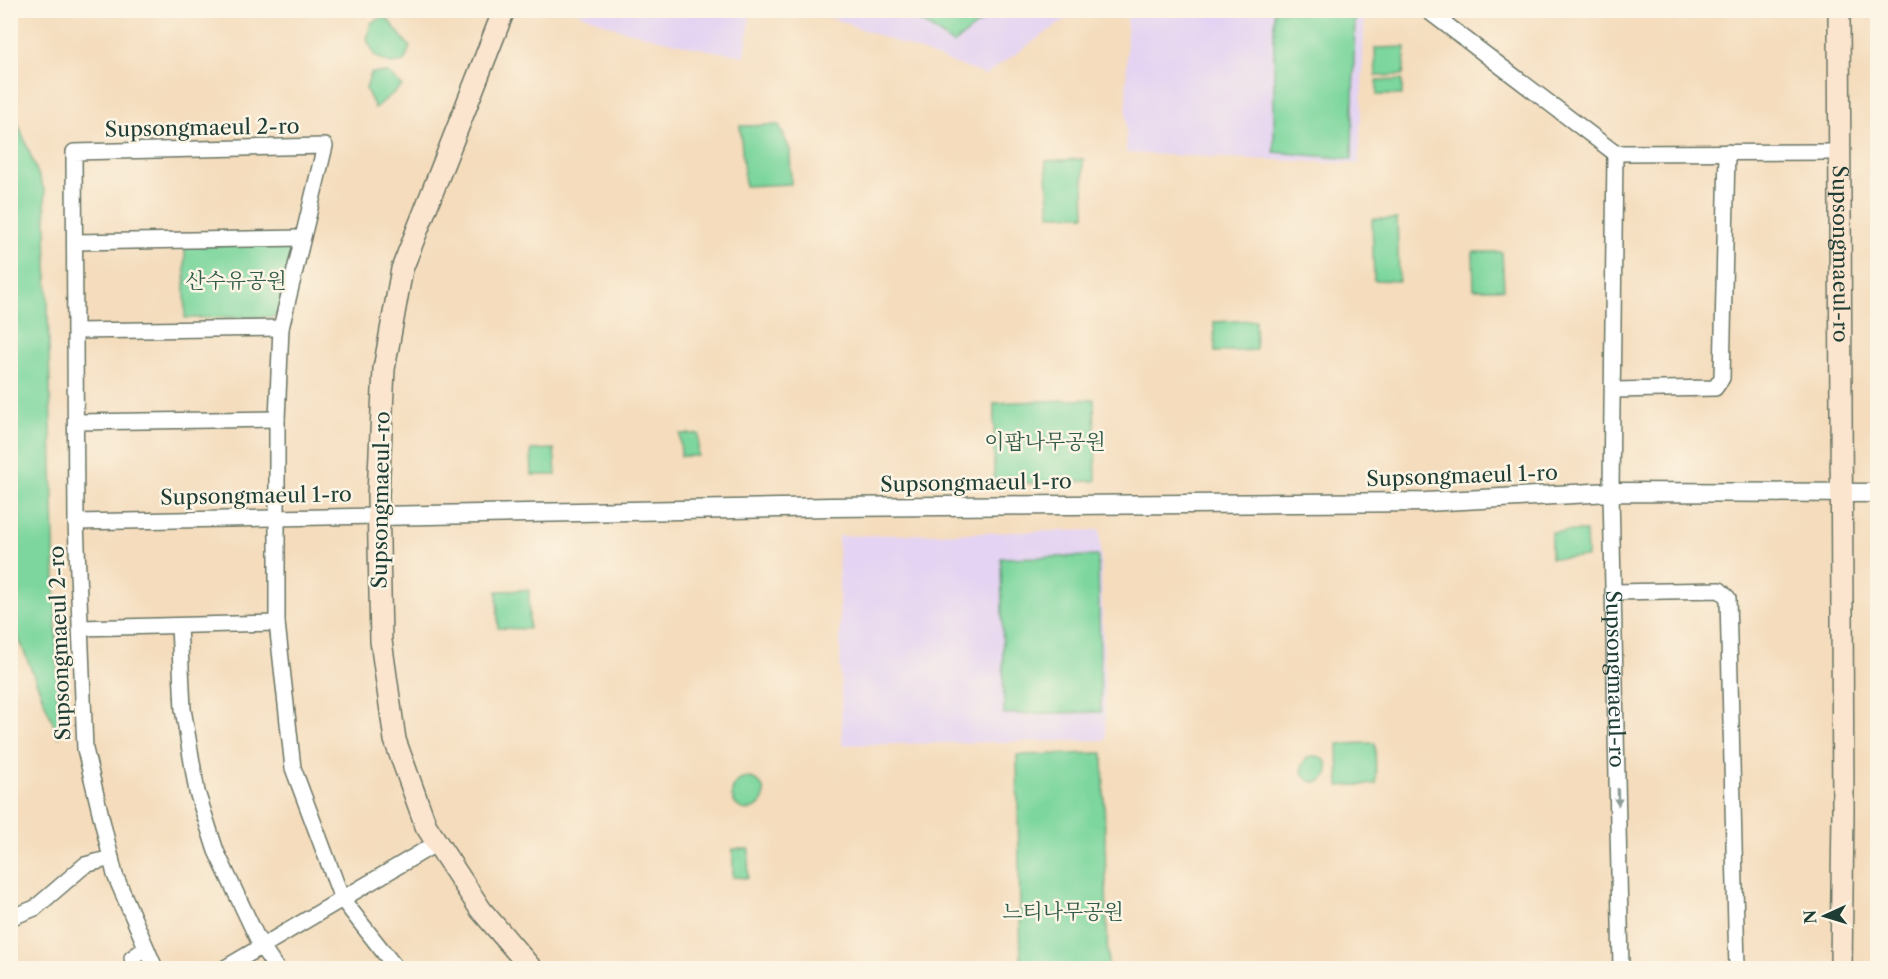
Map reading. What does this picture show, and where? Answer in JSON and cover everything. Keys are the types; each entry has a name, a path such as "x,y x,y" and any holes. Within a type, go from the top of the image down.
{"main road":[{"name":"Supsongmaeul-ro","path":"504,10 402,268 384,369 378,516 381,641 395,740 426,826 481,910 531,969"},
{"name":"Supsongmaeul-ro","path":"1839,10 1843,891 1841,969"}],"street":[{"path":"1427,10 1615,153 1611,492 1614,592"},
{"name":"Supsongmaeul 2-ro","path":"155,969 115,875 85,749 76,522 74,152 325,146 281,328 277,419 276,623 293,768 342,899 396,969"},
{"path":"1613,390 1715,388 1722,378 1727,152"},
{"name":"Supsongmaeul-ro","path":"1615,153 1839,152"},
{"path":"75,242 302,238"},
{"path":"76,330 281,328"},
{"path":"76,422 277,419"},
{"name":"Supsongmaeul 1-ro","path":"76,522 831,507 1426,502 1611,492 1878,493"},
{"name":"Supsongmaeul-ro","path":"1621,969 1614,592 1720,590 1728,598 1737,969"},
{"path":"80,628 276,623"},
{"path":"179,626 183,709 197,792 216,851 261,946 276,969"},
{"path":"225,969 437,843"},
{"path":"12,920 35,908 85,865 111,858"},
{"path":"136,969 132,958 146,948"}],"shaded area":[{"path":"574,11 751,11 745,56 692,47 619,29"},
{"path":"813,11 1078,11 985,75"},
{"path":"1127,11 1365,11 1359,164 1126,153"},
{"path":"1100,530 1106,740 842,745 838,536"}],"green space":[{"path":"900,11 995,11 953,44 925,24"},
{"path":"1274,11 1355,11 1352,159 1274,152"},
{"path":"385,16 410,47 404,62 391,64 375,56 367,39 371,23"},
{"path":"1406,47 1403,75 1376,76 1375,48"},
{"path":"371,73 388,73 402,86 375,108 366,89"},
{"path":"1402,80 1402,95 1377,95 1377,81"},
{"path":"10,103 45,192 59,738 11,619"},
{"path":"779,125 790,150 791,184 745,186 740,126"},
{"path":"1083,159 1085,215 1050,215 1046,161"},
{"path":"1372,219 1397,219 1399,281 1374,280"},
{"name":"산수유공원","path":"289,243 293,250 279,312 273,317 185,318 185,246"},
{"path":"1473,252 1502,252 1504,289 1474,289"},
{"path":"1255,320 1256,350 1215,352 1214,322"},
{"name":"이팝나무공원","path":"1094,399 1096,481 994,484 994,403"},
{"path":"680,434 699,434 698,456 681,456"},
{"path":"554,449 556,475 532,475 531,450"},
{"path":"1586,531 1587,557 1551,558 1551,532"},
{"path":"1098,556 1101,712 1004,714 1001,558"},
{"path":"529,590 529,629 498,628 497,591"},
{"path":"1375,743 1376,784 1339,786 1338,744"},
{"name":"느티나무공원","path":"1103,753 1108,968 1021,968 1017,755"},
{"path":"1315,756 1324,760 1328,769 1324,778 1315,782 1306,778 1302,769 1306,760"},
{"path":"748,778 760,782 764,794 760,806 748,810 736,806 732,794 736,782"},
{"path":"733,849 749,849 748,878 733,877"}]}
